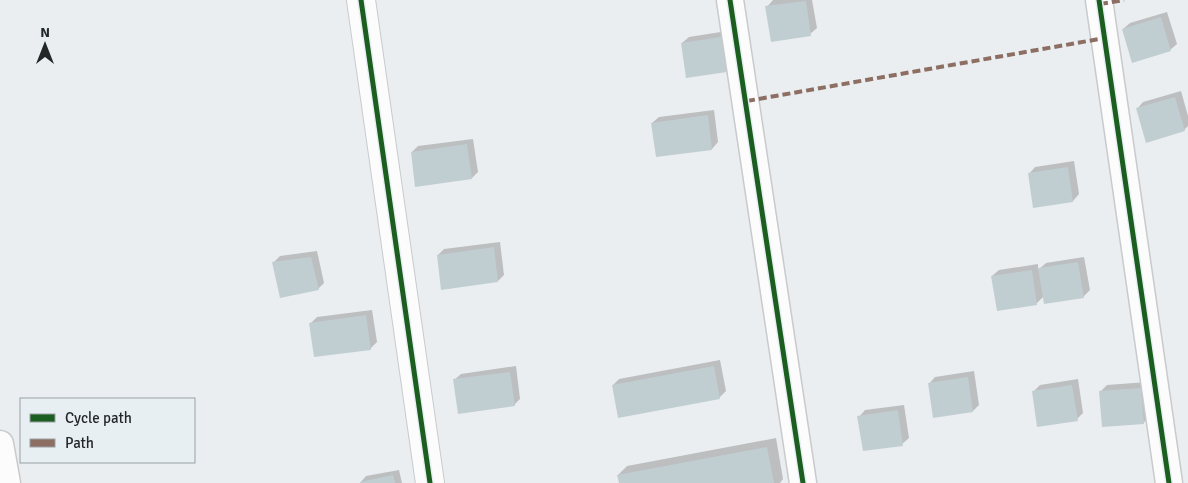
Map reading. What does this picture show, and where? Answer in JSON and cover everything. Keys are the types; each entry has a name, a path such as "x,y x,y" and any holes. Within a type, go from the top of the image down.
{"street":[{"path":"361,0 430,483"},
{"path":"730,0 803,483"},
{"path":"1099,0 1169,483"},
{"path":"0,444 7,483"}],"building":[{"path":"806,1 811,36 771,42 765,6"},
{"path":"1161,17 1171,51 1132,63 1122,29"},
{"path":"721,37 727,72 686,78 681,43"},
{"path":"1175,97 1185,131 1146,143 1136,108"},
{"path":"708,115 712,150 656,157 651,123"},
{"path":"467,144 472,179 415,187 411,152"},
{"path":"1068,167 1073,202 1033,208 1028,173"},
{"path":"494,247 498,282 441,290 437,255"},
{"path":"311,257 319,290 280,298 272,262"},
{"path":"1078,262 1084,298 1044,304 1038,268"},
{"path":"1032,270 1037,305 997,311 991,276"},
{"path":"366,315 371,350 314,357 309,323"},
{"path":"714,366 720,399 618,418 612,385"},
{"path":"510,372 515,406 458,414 453,379"},
{"path":"968,377 973,412 933,418 928,383"},
{"path":"1072,385 1078,421 1037,427 1032,391"},
{"path":"1141,388 1144,424 1102,427 1099,391"},
{"path":"898,410 903,446 863,451 857,416"},
{"path":"767,447 774,483 619,483 617,475"},
{"path":"393,475 395,483 360,483 360,482"}],"marked path":[{"path":"1100,4 1124,0"},
{"path":"747,101 1105,38"}],"cycle path":[{"path":"361,0 430,483"},
{"path":"730,0 803,483"},
{"path":"1099,0 1169,483"}]}
